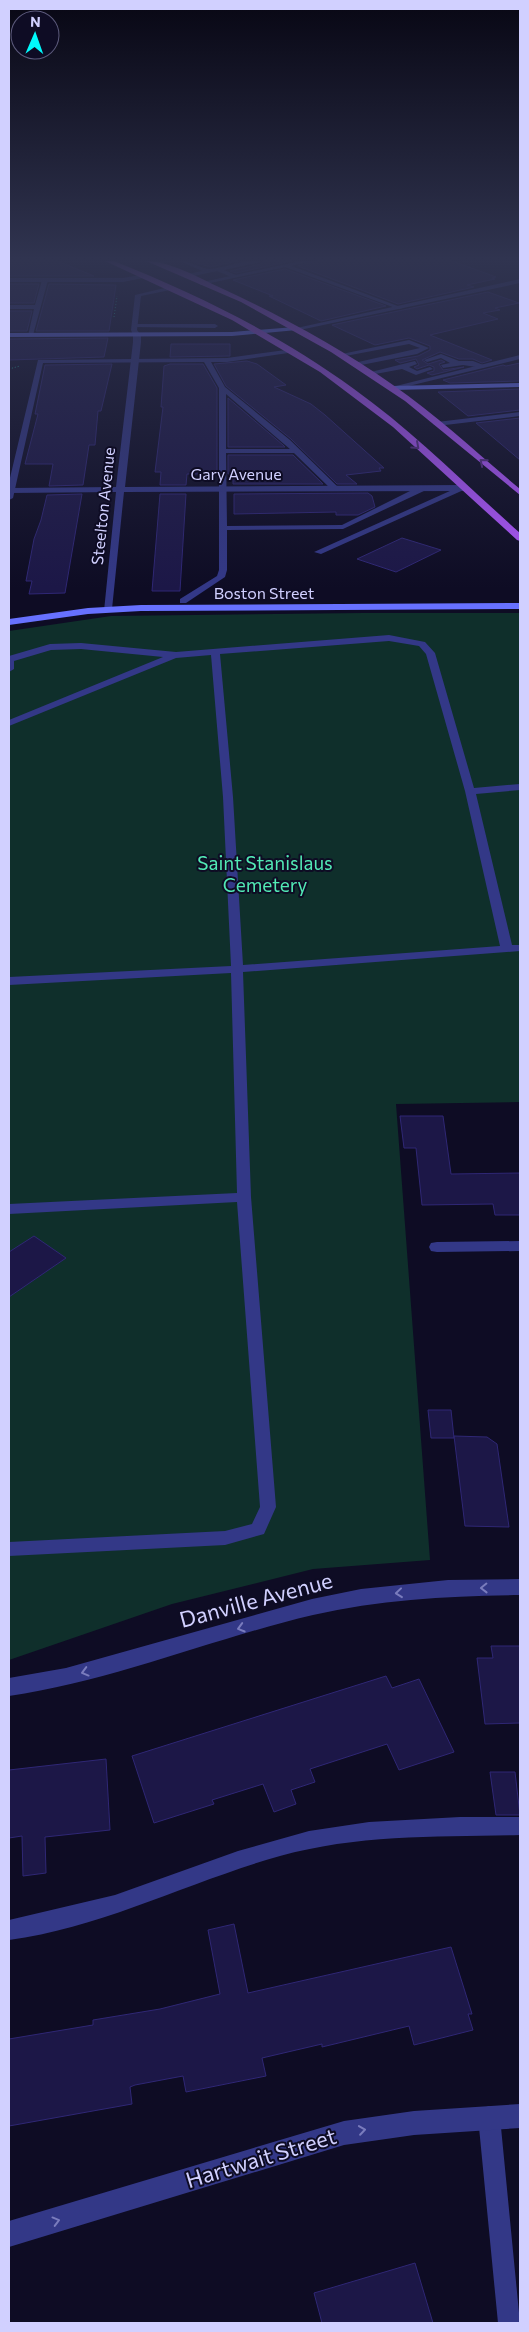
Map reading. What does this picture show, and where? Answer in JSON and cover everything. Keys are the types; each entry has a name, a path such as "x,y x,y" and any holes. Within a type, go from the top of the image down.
{"main road":[{"path":"320,370 379,413 520,538"},
{"path":"365,370 392,388 520,493"},
{"path":"430,379 448,387"},
{"path":"392,388 520,385"},
{"name":"Boston Street","path":"9,615 183,601 520,599"},
{"name":"Boston Street","path":"9,622 107,606 520,606"}],"street":[{"name":"Steelton Avenue","path":"107,606 134,370"},
{"path":"392,388 467,370"},
{"name":"Gary Avenue","path":"10,493 120,490 464,488"},
{"path":"437,1247 520,1246"},
{"name":"Danville Avenue","path":"9,1687 66,1677 312,1607 361,1597 448,1588 520,1587"},
{"name":"Hartwait Street","path":"9,2234 344,2133 414,2123 520,2116"}],"lane":[{"path":"10,493 38,370"},
{"path":"212,370 222,388 297,451 335,488"},
{"path":"370,373 392,370"},
{"path":"410,370 430,379"},
{"path":"413,371 418,370"},
{"path":"183,601 221,577 223,570 222,388"},
{"path":"437,424 520,414"},
{"path":"473,419 483,427"},
{"path":"222,451 297,451"},
{"path":"222,528 343,526 422,488"},
{"path":"318,552 464,488"},
{"path":"9,670 10,659 50,647 81,646 176,655 389,638 422,644 430,654 470,791 507,949"},
{"path":"9,1549 225,1538 258,1529 268,1507 244,1197 237,969 228,797 215,652"},
{"path":"9,723 176,655"},
{"path":"470,791 520,787"},
{"path":"9,981 237,969 520,948"},
{"path":"9,1209 244,1197"},
{"path":"9,1930 53,1922 116,1904 280,1847 330,1836 401,1828 520,1826"},
{"path":"489,2117 510,2323"}],"green space":[{"name":"Saint Stanislaus Cemetery","path":"520,613 520,1102 396,1104 430,1560 313,1569 172,1604 9,1660 9,631 111,616"}],"building":[{"path":"44,370 111,370 101,411 98,411 95,445 89,445 83,485 49,486 53,464 25,464 38,414 35,414"},
{"path":"164,370 206,370 217,388 217,474 187,474 186,485 160,485 161,472 155,472 163,407 161,407"},
{"path":"217,370 265,370 286,385 274,387 311,404 384,468 379,468 381,471 346,475 357,484 337,484 291,439 226,386"},
{"path":"453,370 432,375 427,373"},
{"path":"484,370 520,370 520,381 450,383 443,380"},
{"path":"520,389 520,410 468,416 438,392"},
{"path":"228,398 283,445 285,447 228,447"},
{"path":"520,418 520,460 476,423"},
{"path":"228,455 293,455 323,484 233,484 233,474 228,474"},
{"path":"368,493 372,496 375,507 358,515 336,515 336,512 234,514 234,494"},
{"path":"82,494 65,593 29,594 32,581 26,581 34,539 47,495"},
{"path":"160,494 186,494 180,591 152,591"},
{"path":"402,538 441,550 396,572 357,559"},
{"path":"400,1116 443,1116 451,1174 520,1173 520,1215 495,1215 493,1204 422,1205 416,1148 404,1148"},
{"path":"34,1236 66,1258 9,1297 9,1252"},
{"path":"428,1410 451,1410 454,1438 431,1438"},
{"path":"454,1436 487,1437 497,1444 509,1527 465,1526"},
{"path":"491,1646 520,1646 520,1723 485,1724 477,1658 493,1658"},
{"path":"386,1676 392,1688 419,1679 454,1752 399,1770 387,1744 310,1769 315,1782 291,1790 296,1804 274,1812 263,1784 212,1800 214,1804 154,1823 132,1756"},
{"path":"106,1759 110,1830 45,1837 46,1873 23,1876 22,1836 9,1838 9,1770"},
{"path":"490,1772 515,1772 520,1815 496,1815"},
{"path":"234,1924 248,1993 451,1947 472,2014 468,2014 473,2030 414,2045 409,2026 322,2047 322,2044 262,2058 266,2076 186,2092 183,2076 135,2085 130,2087 132,2104 9,2126 9,2039 93,2025 93,2020 160,2009 220,1994 208,1930"},
{"path":"415,2263 433,2323 322,2323 314,2293"}]}
